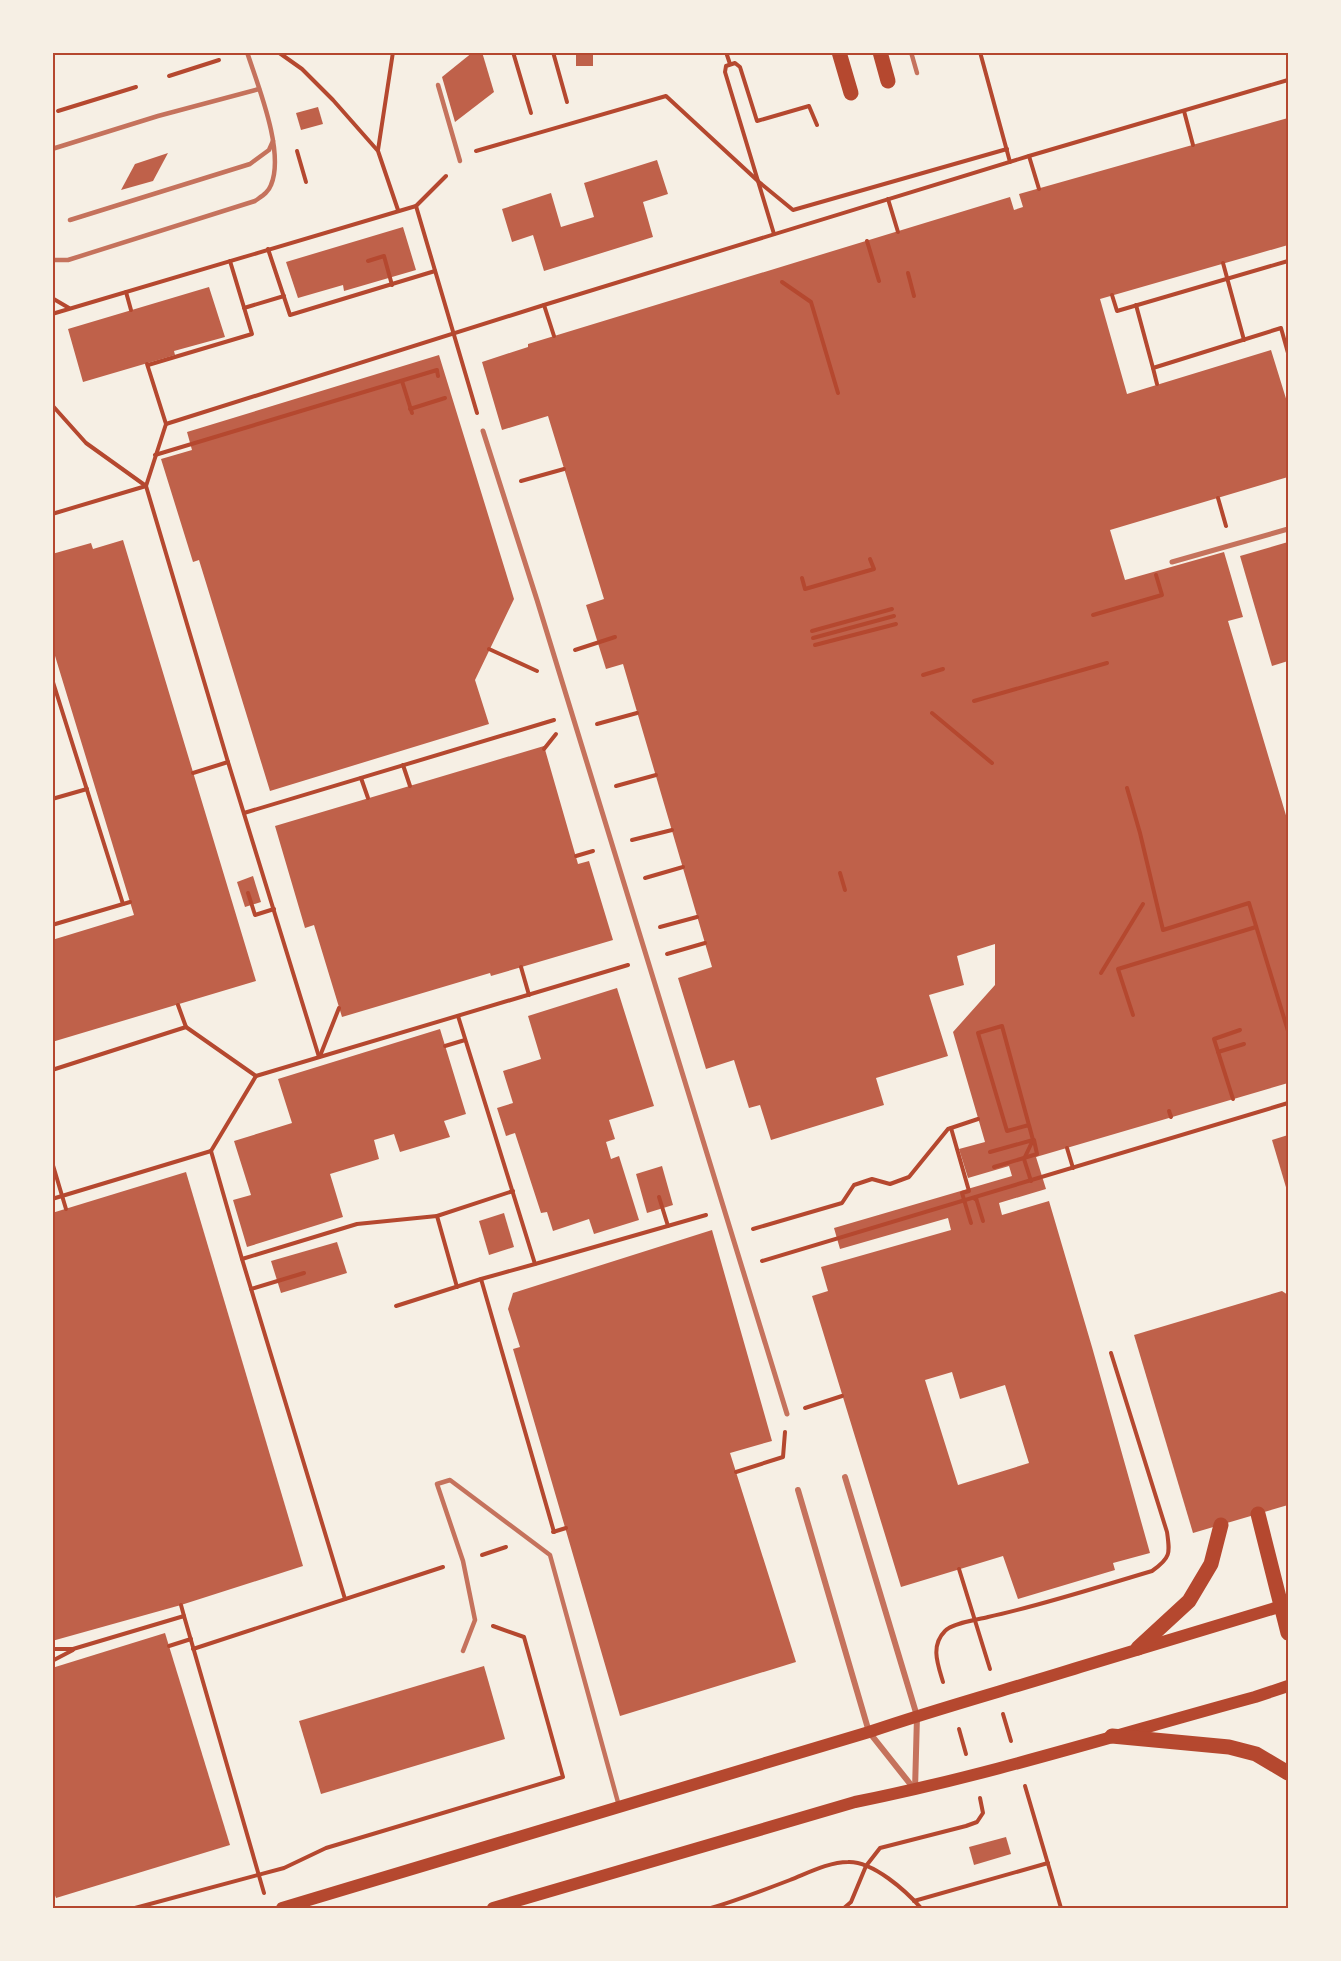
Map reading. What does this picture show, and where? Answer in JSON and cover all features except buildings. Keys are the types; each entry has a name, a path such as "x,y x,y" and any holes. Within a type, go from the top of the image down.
{"main road":[{"path":"839,52 851,93"},
{"path":"880,52 888,81"},
{"path":"1258,1514 1285,1605 1288,1633"},
{"path":"1138,1648 1189,1601 1211,1564 1221,1525"},
{"path":"282,1908 1285,1605"},
{"path":"493,1908 855,1802 915,1790 1288,1686"},
{"path":"1112,1736 1228,1746 1256,1754 1288,1773"}],"street":[{"path":"483,431 787,1414"},
{"path":"1172,562 1288,529"},
{"path":"845,1477 917,1716 915,1790"},
{"path":"798,1490 869,1732 915,1790"}],"lane":[{"path":"52,260 68,260 255,201 266,193 271,185 275,161 273,140 247,52"},
{"path":"911,52 917,73"},
{"path":"438,86 460,161"},
{"path":"52,149 158,116 259,89"},
{"path":"70,220 250,164 269,150 273,140"},
{"path":"463,1650 475,1620 463,1561 437,1484 450,1480 550,1555 619,1807"}],"path":[{"path":"278,52 302,69 378,151 398,210"},
{"path":"378,151 393,52"},
{"path":"513,52 531,113"},
{"path":"553,52 567,102"},
{"path":"726,52 730,64"},
{"path":"981,55 1010,162"},
{"path":"169,76 219,60"},
{"path":"774,234 725,72 726,66 735,63 740,67 758,123 810,106 817,125"},
{"path":"166,424 888,199 1288,80"},
{"path":"58,111 136,87"},
{"path":"52,314 416,206 466,154 666,96 759,182 793,210 1007,149"},
{"path":"1184,111 1194,145"},
{"path":"1029,156 1039,189"},
{"path":"888,199 898,232"},
{"path":"416,206 483,431"},
{"path":"867,241 879,281"},
{"path":"268,249 290,315 435,271"},
{"path":"368,261 384,256 392,285"},
{"path":"230,261 252,334 147,364 166,424 146,486 319,1057"},
{"path":"1112,295 1117,311 1288,261"},
{"path":"1223,263 1244,340"},
{"path":"908,273 914,297"},
{"path":"782,282 810,302 838,393"},
{"path":"126,292 131,310"},
{"path":"244,308 284,296"},
{"path":"52,298 70,309"},
{"path":"544,305 554,336"},
{"path":"1136,305 1157,384"},
{"path":"1153,368 1281,328 1288,353"},
{"path":"155,455 437,370 438,376"},
{"path":"402,381 411,411 445,398"},
{"path":"52,405 86,443 146,486"},
{"path":"155,455 161,459"},
{"path":"500,487 564,469"},
{"path":"52,514 146,486"},
{"path":"1218,498 1231,545"},
{"path":"802,578 806,589 874,569 870,559"},
{"path":"1093,615 1116,608"},
{"path":"812,631 892,609"},
{"path":"813,638 894,616"},
{"path":"815,645 896,624"},
{"path":"554,656 615,637"},
{"path":"489,650 562,683"},
{"path":"974,701 1107,663"},
{"path":"923,675 943,669"},
{"path":"52,679 123,904"},
{"path":"576,730 637,713"},
{"path":"932,713 992,763"},
{"path":"244,813 572,714"},
{"path":"193,773 228,762"},
{"path":"403,765 410,786"},
{"path":"595,792 656,775"},
{"path":"361,778 368,798"},
{"path":"52,799 87,789"},
{"path":"1127,789 1163,930 1249,903 1288,1031"},
{"path":"92,804 99,802"},
{"path":"612,846 672,830"},
{"path":"624,884 683,867"},
{"path":"840,873 845,890"},
{"path":"248,893 255,915 274,909"},
{"path":"52,925 130,902"},
{"path":"1101,973 1143,904"},
{"path":"639,933 697,918"},
{"path":"1133,1015 1118,969 1256,927"},
{"path":"52,1199 211,1151 256,1076 705,943"},
{"path":"521,967 529,995"},
{"path":"178,1005 186,1027 256,1076"},
{"path":"319,1057 339,1008"},
{"path":"458,1016 535,1264"},
{"path":"1024,1159 994,1167 1037,1154 1002,1026 978,1033 1006,1131 1029,1125 1033,1140 1024,1159 1031,1181"},
{"path":"52,1070 186,1027"},
{"path":"1233,1099 1214,1039 1240,1030"},
{"path":"445,1046 465,1040"},
{"path":"1218,1052 1244,1044"},
{"path":"741,1267 1288,1104"},
{"path":"1169,1111 1171,1117"},
{"path":"732,1236 842,1203 854,1185 872,1179 890,1184 909,1178 948,1129 978,1119"},
{"path":"951,1128 969,1191"},
{"path":"990,1152 1033,1140"},
{"path":"1067,1148 1073,1168"},
{"path":"211,1151 345,1599"},
{"path":"52,1162 66,1209"},
{"path":"971,1223 962,1193 974,1190 983,1221"},
{"path":"242,1259 357,1224 437,1216 513,1191"},
{"path":"659,1197 668,1226"},
{"path":"976,1197 983,1221"},
{"path":"971,1223 964,1201 976,1198 983,1221"},
{"path":"964,1201 971,1223"},
{"path":"396,1306 724,1209"},
{"path":"437,1216 458,1287"},
{"path":"251,1289 304,1273"},
{"path":"481,1279 554,1532"},
{"path":"1111,1353 1167,1532"},
{"path":"193,1649 566,1528"},
{"path":"959,1569 971,1607"},
{"path":"181,1605 265,1897"},
{"path":"52,1661 73,1649 184,1616"},
{"path":"135,1908 284,1868 326,1848 563,1777 524,1637 475,1620"},
{"path":"169,1646 191,1639"},
{"path":"52,1649 73,1649"},
{"path":"711,1908 741,1900 834,1864 849,1861 866,1866 891,1881 921,1908"},
{"path":"914,1901 1048,1863"},
{"path":"844,1908 851,1902 866,1866"}]}
